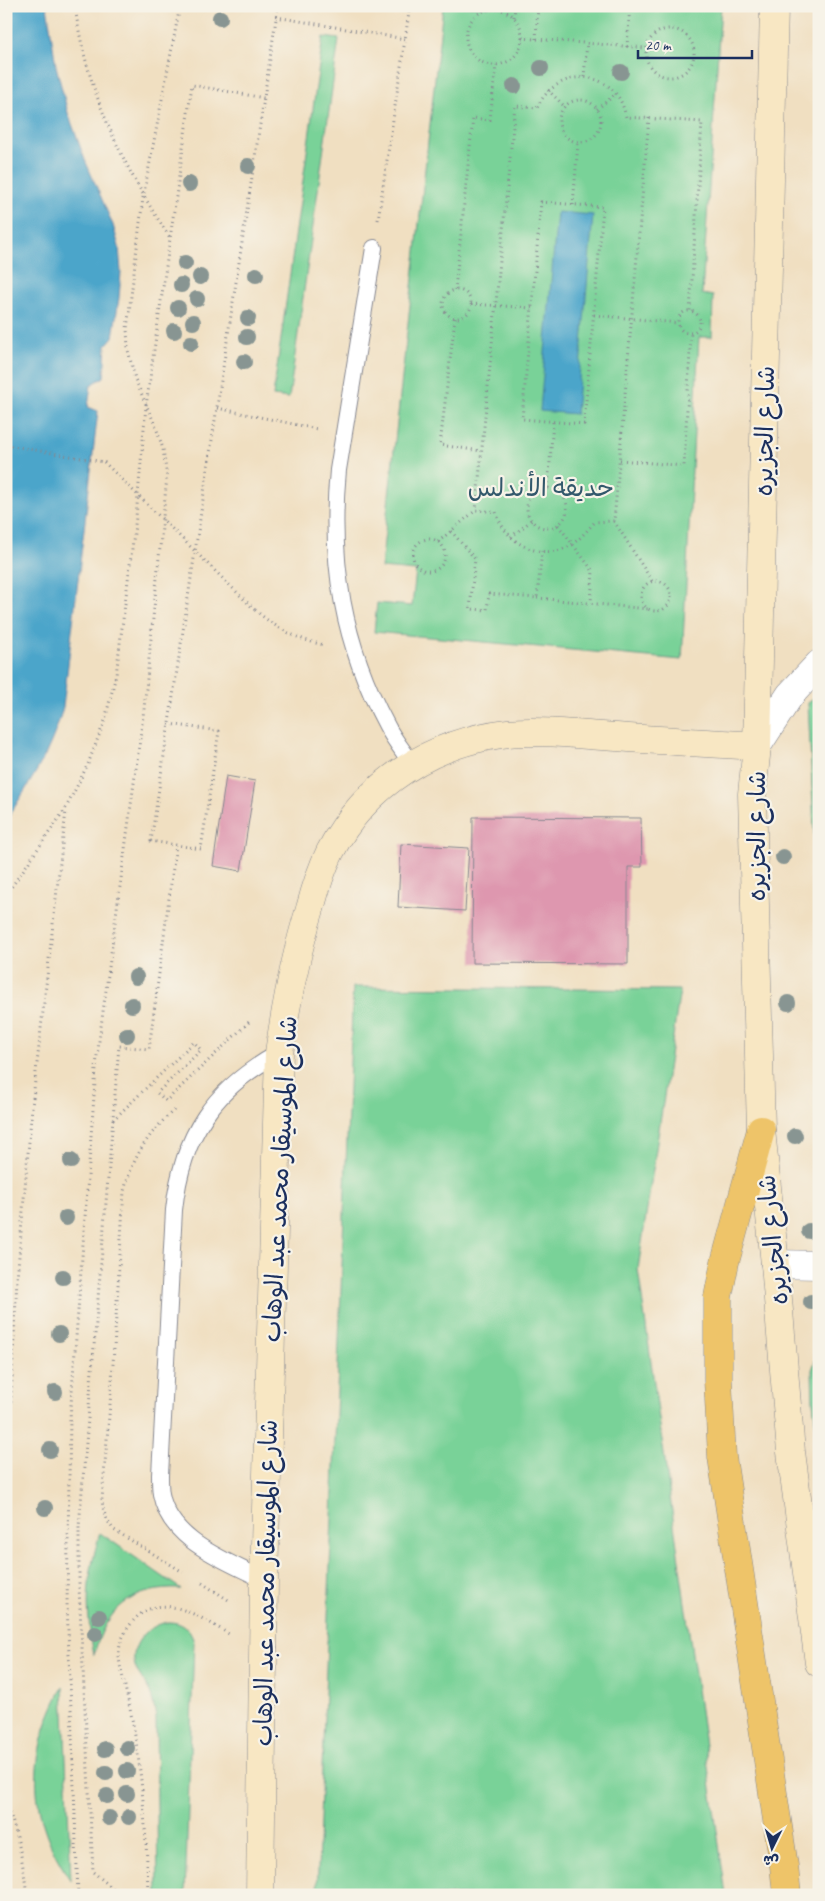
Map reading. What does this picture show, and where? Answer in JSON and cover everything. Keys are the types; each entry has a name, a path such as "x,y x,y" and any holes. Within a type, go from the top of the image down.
{"highway":[{"path":"760,1130 725,1262 718,1297 718,1380 722,1457 787,1895"}],"street":[{"name":"شارع الجزيره","path":"774,6 757,746 752,794 760,1130 775,1264 791,1452 819,1663"},
{"path":"757,746 790,695 819,664"},
{"name":"شارع الموسيقار محمد عبد الوهاب","path":"260,1895 264,1580 280,1053 290,984 301,938 316,888 330,853 344,828 384,784 412,764 443,748 476,738 510,733 553,733 757,746"},
{"path":"775,1264 819,1264"}],"lane":[{"path":"374,248 338,470 334,506 335,542 344,614 353,649 368,689 388,728 412,764"},
{"path":"264,1580 196,1544 176,1527 166,1511 161,1494 160,1474 174,1210 177,1184 183,1160 193,1136 206,1114 222,1095 259,1064 280,1053"}],"path":[{"path":"75,6 86,60 101,108 120,154 143,198 171,239"},
{"path":"78,1895 67,1604 70,1418 98,1056 144,709 168,477 163,449 156,427 135,379 128,350 127,329 143,198 180,6"},
{"path":"168,724 219,731 201,849 151,841 168,724 278,6"},
{"path":"338,6 368,11 369,6"},
{"path":"374,248 410,6"},
{"path":"514,17 515,6"},
{"path":"536,39 538,6"},
{"path":"626,47 630,6"},
{"path":"493,9 505,11 514,17 521,27 522,38 520,48 515,57 496,65 485,64 475,58 466,38 468,27 474,18 483,11 493,9"},
{"path":"276,17 405,39"},
{"path":"671,28 683,31 691,39 695,50 693,62 686,72 675,76 664,76 653,71 647,61 646,48 650,38 660,31 671,28"},
{"path":"522,38 646,48"},
{"path":"584,77 587,43"},
{"path":"455,290 473,118 490,120 496,65"},
{"path":"438,542 476,510 515,106 537,108 548,90 571,78 584,77 596,80 616,94 623,105 626,117 702,122 690,311"},
{"path":"6,895 66,808 88,764 105,720 116,675 136,518 146,406 192,85 264,98"},
{"path":"548,90 564,106"},
{"path":"597,109 616,94"},
{"path":"585,101 597,109 600,127 596,136 588,141 578,143 569,140 562,133 558,124 559,114 564,106 570,102 585,101"},
{"path":"648,118 614,521 652,581"},
{"path":"573,205 578,143"},
{"path":"541,202 573,205 603,207 584,424 522,419 541,202"},
{"path":"455,290 469,296 472,304 469,312 463,317 455,318 448,315 444,308 444,300 448,294 455,290"},
{"path":"472,304 532,308"},
{"path":"690,311 699,318 700,325 691,333 680,329 678,323 679,317 683,313 690,311"},
{"path":"594,315 678,323"},
{"path":"455,318 440,445 481,451"},
{"path":"620,460 684,466 691,333"},
{"path":"217,408 322,430"},
{"path":"548,488 553,422"},
{"path":"6,444 104,462 272,625 292,636 312,643 353,649"},
{"path":"548,488 558,490 566,498 568,508 566,518 558,525 549,528 539,526 527,512 528,503 532,495 539,489 548,488"},
{"path":"476,510 496,512 499,522 511,538 530,549 542,551 563,549 572,544 596,522 614,521"},
{"path":"511,538 532,520"},
{"path":"558,525 593,572 591,603"},
{"path":"451,531 475,559 470,609 487,610 489,594 656,611 665,609 670,602 672,594 668,586 660,580 652,581 644,586 641,593 642,602 648,609"},
{"path":"429,539 438,542 444,549 445,558 441,566 433,572 424,571 416,566 412,558 414,548 420,541 429,539"},
{"path":"538,598 542,551"},
{"path":"6,1497 17,1289 31,1117 66,808"},
{"path":"121,1895 94,1872 79,1587 80,1527 119,1046 149,1049 176,845"},
{"path":"113,1120 194,1042 201,1050 157,1093 166,1101 251,1019"},
{"path":"148,1895 143,1799 131,1711 119,1654 122,1640 128,1627 139,1616 151,1609 180,1608 263,1654"},
{"path":"6,1803 13,1820 22,1857 27,1895"}],"green space":[{"name":"حديقة الأندلس","path":"443,6 721,6 702,294 713,296 712,337 699,337 682,660 374,632 377,603 412,606 416,571 381,568"},
{"path":"323,37 339,39 289,398 273,396"},
{"path":"819,695 819,932 808,703"},
{"path":"353,987 680,990 638,1269 726,1895 317,1895"},
{"path":"819,1350 819,1452 813,1402 812,1370"},
{"path":"100,1533 181,1589 164,1589 148,1592 124,1604 114,1613 106,1625 94,1655 89,1622 88,1594 92,1565"},
{"path":"168,1622 177,1623 185,1627 194,1642 185,1895 158,1895 156,1720 154,1705 147,1687 136,1669 134,1658 138,1643 147,1631"},
{"path":"63,1687 71,1881 46,1833 39,1809 37,1785 42,1737"}],"water":[{"path":"6,6 47,6 56,66 68,113 85,160 113,225 119,247 121,272 113,337 106,345 104,377 91,385 88,407 98,411 63,707 53,738 46,752 6,821"},
{"path":"557,212 593,215 576,414 540,411"}],"building":[{"path":"226,776 255,781 241,871 213,866"},
{"path":"473,817 641,818 642,867 628,867 628,964 472,963"},
{"path":"401,844 469,848 465,911 398,907"}]}
